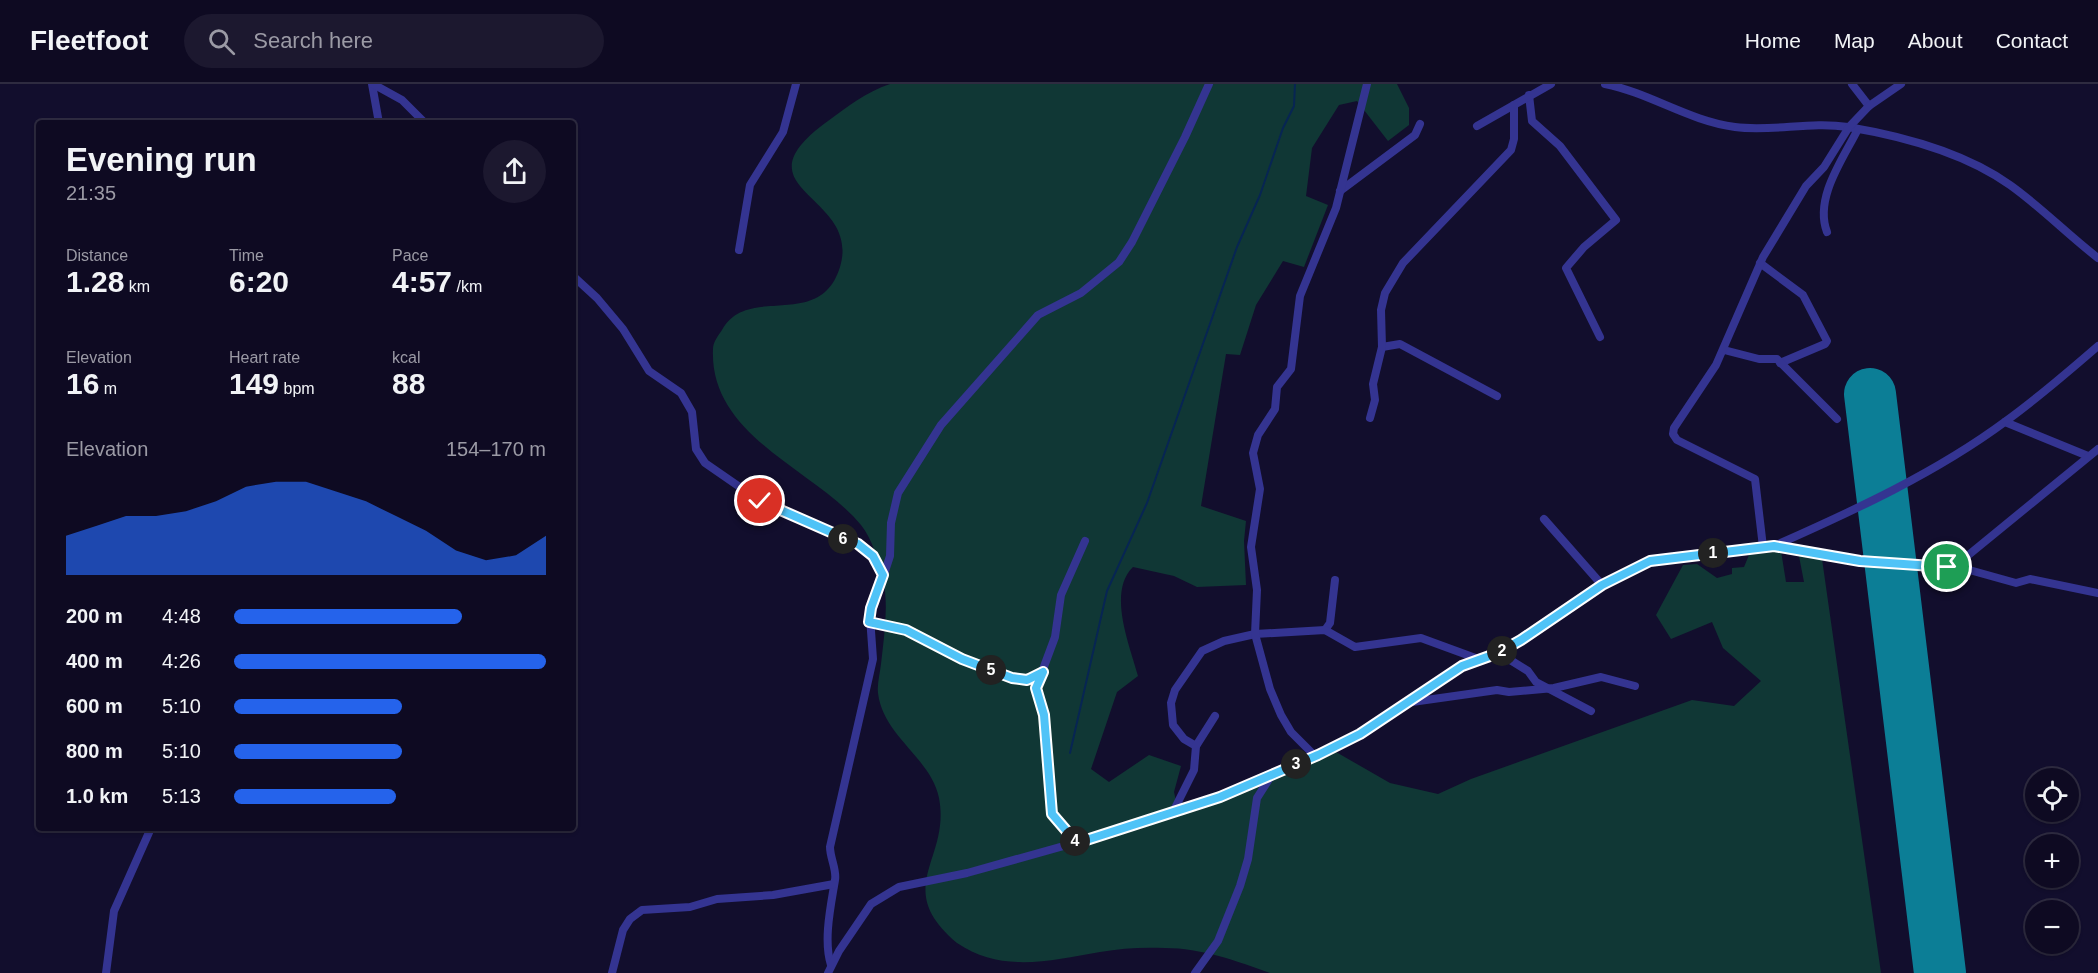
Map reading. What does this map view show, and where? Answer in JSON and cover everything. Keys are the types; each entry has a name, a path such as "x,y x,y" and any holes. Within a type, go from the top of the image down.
{"street":[{"path":"373,84 379,120"},
{"path":"373,84 402,100 422,120"},
{"path":"738,250 750,185 783,132 796,84"},
{"path":"829,969 836,878 830,847 873,659 869,622 871,608 890,556 891,523 898,493 934,435 1042,312 1081,293 1119,262 1132,242 1209,84"},
{"path":"1315,756 1291,732 1281,715 1270,689 1255,634 1257,590 1251,547 1260,489 1253,461 1254,444 1275,410 1277,387 1291,369 1300,296 1322,245 1340,191 1367,84"},
{"path":"1477,126 1551,84"},
{"path":"1605,84 1625,88 1692,117 1734,127 1767,130 1813,124 1853,128 1961,157 2011,186 2098,258"},
{"path":"1852,84 1869,106"},
{"path":"1763,548 1755,479 1677,440 1673,434 1674,428 1724,350 1760,263 1806,186 1824,167 1869,106 1901,84"},
{"path":"1528,95 1532,121 1560,146 1616,220 1584,247 1566,268 1600,337"},
{"path":"1370,418 1375,400 1373,384 1382,348 1381,310 1385,293 1403,263 1510,150 1514,139 1514,105"},
{"path":"1340,191 1415,135 1420,124"},
{"path":"1827,232 1823,221 1825,198 1853,128"},
{"path":"1760,263 1803,295 1827,341 1826,344 1780,363"},
{"path":"576,279 597,298 623,329 649,371 681,393 692,412 696,449 705,464 760,501 858,544 873,556 883,575"},
{"path":"1382,348 1400,344 1497,396"},
{"path":"829,969 879,893 899,886 967,873 1077,843 1103,833 1135,826 1174,810 1220,797 1315,756 1360,734 1462,666 1498,653 1602,585 1650,561 1774,546 1833,520 1940,463 2005,422 2098,346"},
{"path":"1724,350 1763,360 1775,358 1837,419"},
{"path":"2005,422 2088,456"},
{"path":"1955,566 2098,449"},
{"path":"1544,519 1602,585"},
{"path":"1077,843 1052,814 1044,715 1036,688 1055,637 1061,595 1085,541"},
{"path":"1774,546 1860,561 1955,566 2016,583 2030,579 2098,593"},
{"path":"1325,630 1330,623 1335,580"},
{"path":"869,622 906,630 962,659 1012,678 1027,680 1043,672"},
{"path":"1196,746 1184,739 1173,725 1171,704 1175,690 1202,651 1224,641 1255,634 1325,630 1355,647 1394,639 1421,638 1481,660"},
{"path":"1498,653 1525,669 1535,681 1591,711"},
{"path":"1408,702 1497,690 1509,692 1549,689 1601,677 1635,686"},
{"path":"1174,810 1194,770 1196,746 1215,716"},
{"path":"1195,973 1218,941 1240,886 1248,859 1257,798 1273,773"},
{"path":"106,973 114,911 150,831"},
{"path":"612,973 626,923 642,910 690,907 717,899 773,895 834,884"}],"green space":[{"path":"890,84 1397,84 1409,108 1409,125 1388,141 1357,101 1339,105 1312,148 1306,196 1328,205 1304,267 1283,261 1256,305 1240,355 1226,354 1201,506 1246,521 1244,541 1246,585 1197,587 1174,576 1133,567 1125,578 1121,605 1126,635 1138,676 1117,692 1091,769 1109,782 1149,755 1181,766 1174,792 1178,810 1336,752 1390,783 1438,794 1471,779 1692,700 1734,706 1761,681 1723,648 1712,622 1671,639 1656,615 1683,565 1697,564 1717,578 1732,574 1732,568 1744,567 1749,555 1781,551 1786,582 1804,582 1798,551 1821,552 1881,973 1270,973 1219,956 1192,950 1124,949 1026,962 991,958 957,943 938,923 928,905 925,889 941,820 939,798 927,771 889,722 878,693 886,600 875,550 861,525 842,505 746,429 728,406 716,380 713,349 717,337 733,316 748,309 800,303 817,298 830,286 840,267 842,242 834,223 795,178 792,163 802,144 828,121 865,96"}],"waterway":[{"path":"1070,753 1107,591 1147,503 1237,247 1260,195 1283,128 1294,106 1295,84"}],"runway":[{"path":"1870,394 1940,973"}],"route":[{"path":"760,501 832,535 858,544 873,556 883,575 871,608 869,622 906,630 962,659 1012,678 1027,680 1043,672 1036,688 1044,715 1046,764 1052,814 1077,843 1220,797 1318,755 1360,734 1394,713 1462,666 1498,653 1602,585 1650,561 1774,546 1860,561 1947,567"}]}
